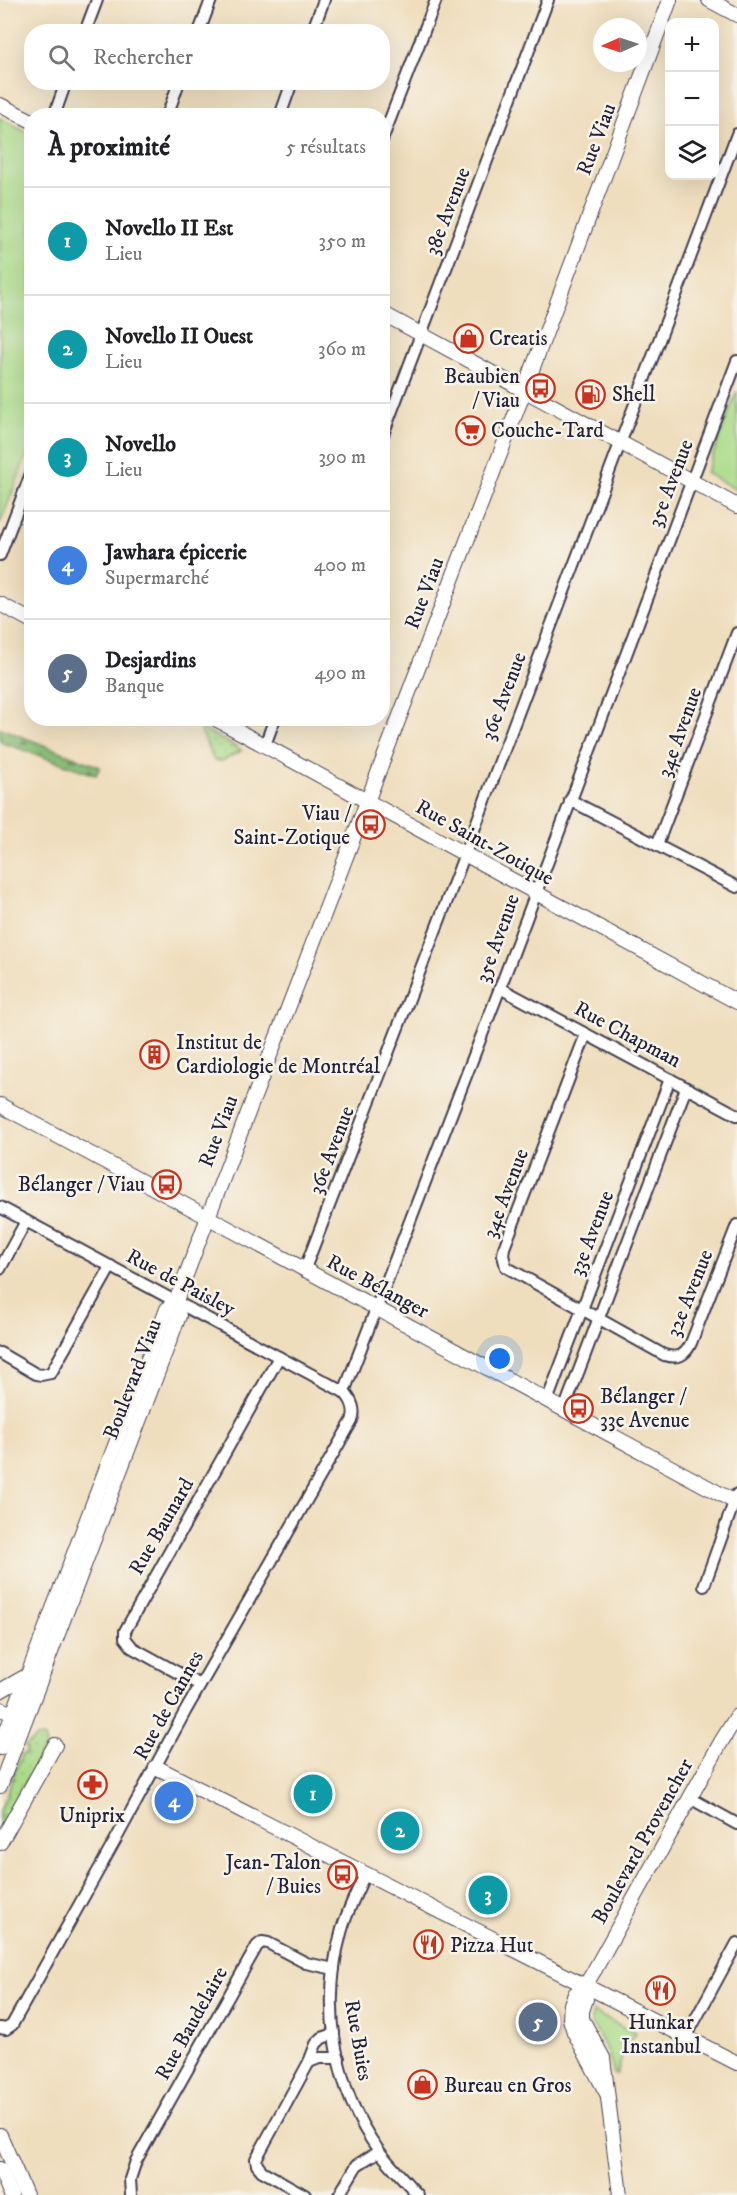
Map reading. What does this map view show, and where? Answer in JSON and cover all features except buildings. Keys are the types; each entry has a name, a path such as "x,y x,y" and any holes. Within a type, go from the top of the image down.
{"main road":[{"name":"Rue Viau","path":"176,1302 670,0"},
{"path":"709,0 737,15"},
{"path":"0,105 24,118"},
{"path":"390,317 737,506"},
{"path":"0,604 24,617"},
{"name":"Rue Saint-Zotique","path":"229,726 534,894 737,1002"},
{"name":"Rue Bélanger","path":"0,1105 547,1401 736,1500"},
{"name":"Boulevard Viau","path":"0,1748 13,1713 167,1309 176,1302 179,1316 13,1713 0,1786"},
{"path":"0,1690 28,1675"},
{"name":"Boulevard Provencher","path":"620,2195 606,2092 574,2032 570,2012 573,1999 575,1994 585,1986 737,1716"},
{"path":"0,1843 55,1744"},
{"path":"156,1767 737,2063"},
{"path":"0,2135 26,2195"},
{"path":"0,2169 11,2195"}],"street":[{"path":"88,24 97,0"},
{"path":"202,24 211,0"},
{"path":"315,24 324,0"},
{"path":"390,119 436,0"},
{"name":"38e Avenue","path":"390,416 548,0"},
{"path":"57,108 63,90"},
{"path":"170,108 176,90"},
{"path":"283,108 289,90"},
{"name":"36e Avenue","path":"304,1270 465,854 737,134"},
{"name":"35e Avenue","path":"344,1392 737,362"},
{"path":"0,555 24,492"},
{"name":"34e Avenue","path":"657,845 737,633"},
{"path":"265,745 272,726"},
{"path":"570,800 737,887"},
{"name":"Rue Chapman","path":"500,988 737,1115"},
{"name":"34e Avenue","path":"586,1034 503,1255 506,1267 599,1320"},
{"name":"33e Avenue","path":"547,1401 670,1079"},
{"name":"33e Avenue","path":"564,1410 686,1088"},
{"name":"Rue de Paisley","path":"0,1207 344,1392"},
{"path":"0,1269 26,1221"},
{"name":"32e Avenue","path":"599,1320 664,1355 681,1356 687,1352 737,1225"},
{"path":"0,1353 41,1376 51,1373 111,1266"},
{"name":"Rue Baunard","path":"200,1685 133,1648 128,1644 125,1631 279,1356"},
{"name":"Rue de Cannes","path":"0,2028 6,2029 12,2025 200,1685 352,1421 354,1410 350,1399 344,1392"},
{"path":"705,1586 736,1500"},
{"path":"690,1798 737,1824"},
{"name":"Rue Buies","path":"365,1874 343,1926 334,1969 331,1999 334,2034 350,2098 379,2151 418,2195"},
{"name":"Rue Baudelaire","path":"131,2195 130,2179 136,2161 257,1946 265,1942 306,1963 334,1969"},
{"path":"686,2037 737,1943"},
{"path":"305,2195 262,2171 256,2162 258,2153 319,2041 334,2034"},
{"path":"309,2062 320,2058 339,2058"},
{"path":"339,2195 357,2165 379,2151"}],"green space":[{"path":"0,118 24,131 24,461 0,524"},
{"path":"737,391 737,490 706,473"},
{"path":"199,727 241,751 222,761 214,760"},
{"path":"0,728 100,767 96,775 0,742"},
{"path":"36,1738 44,1738 46,1745 0,1828 0,1811 22,1754 25,1754 27,1749 25,1747"},
{"path":"593,2012 635,2033 623,2054 617,2074 614,2074 608,2052 591,2021"}],"place":[{"name":"Creatis","path":"468,338"},
{"name":"Beaubien / Viau","path":"541,388"},
{"name":"Shell","path":"591,394"},
{"name":"Couche-Tard","path":"470,430"},
{"name":"Viau / Saint-Zotique","path":"371,825"},
{"name":"Institut de Cardiologie de Montréal","path":"155,1054"},
{"name":"Bélanger / Viau","path":"166,1184"},
{"name":"Bélanger / 33e Avenue","path":"579,1408"},
{"name":"Uniprix","path":"92,1784"},
{"name":"Novello II Est","path":"313,1794"},
{"name":"Jawhara épicerie","path":"174,1801"},
{"name":"Novello II Ouest","path":"400,1831"},
{"name":"Jean-Talon / Buies","path":"342,1874"},
{"name":"Novello","path":"488,1895"},
{"name":"Pizza Hut","path":"429,1945"},
{"name":"Hunkar Instanbul","path":"661,1991"},
{"name":"Desjardins","path":"538,2022"},
{"name":"Bureau en Gros","path":"423,2085"}]}
